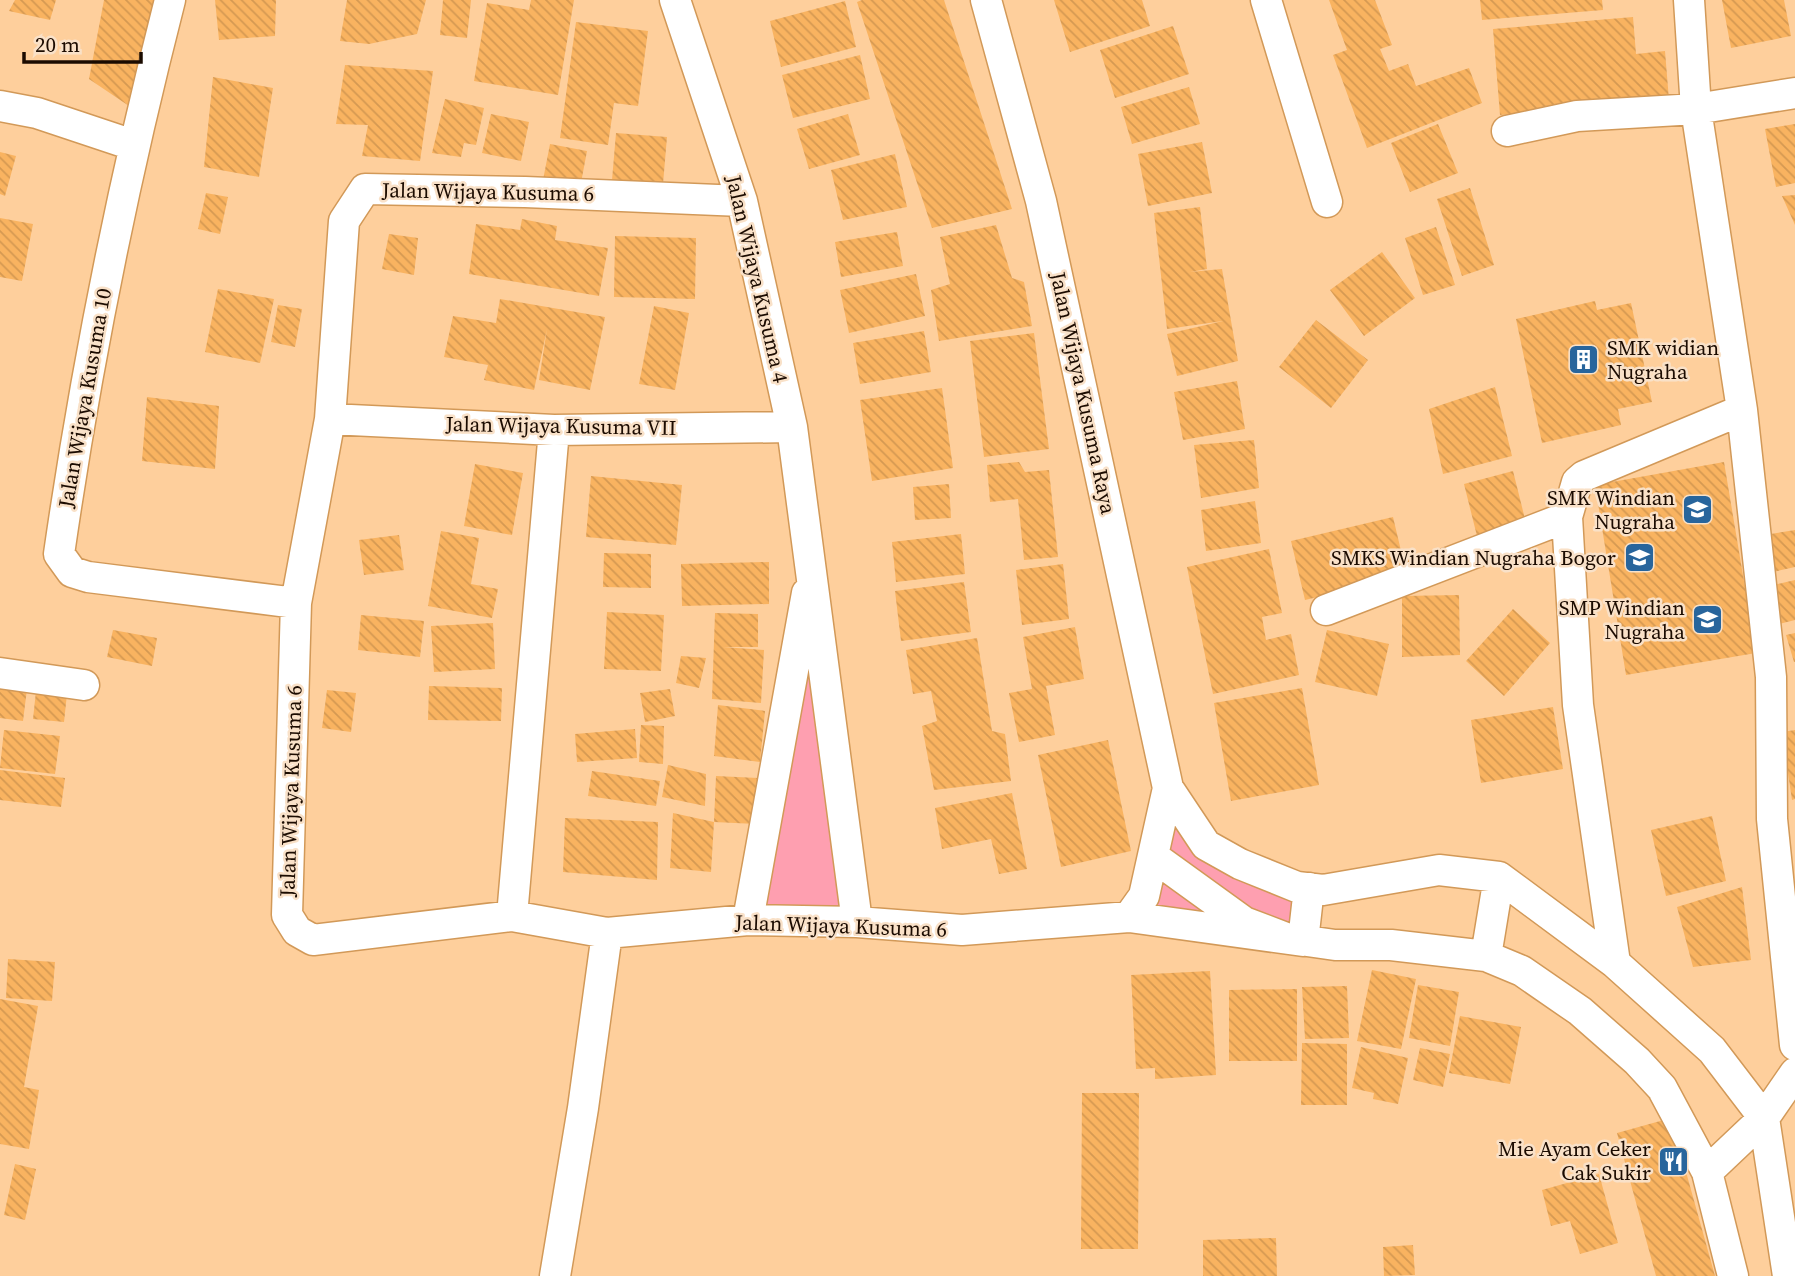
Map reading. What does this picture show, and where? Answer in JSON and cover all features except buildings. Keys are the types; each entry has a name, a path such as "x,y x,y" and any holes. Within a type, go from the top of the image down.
{"street":[{"name":"Jalan Wijaya Kusuma 10","path":"170,0 133,145 81,406 59,554 72,572 88,578 296,603"},
{"name":"Jalan Wijaya Kusuma 4","path":"674,0 742,201 792,427 857,922"},
{"name":"Jalan Wijaya Kusuma Raya","path":"986,0 1041,201 1168,788 1206,845 1240,864 1297,887 1323,890 1439,870 1499,877 1615,963 1712,1050 1764,1118 1788,1276"},
{"path":"1266,0 1327,202"},
{"path":"1689,0 1696,109 1742,410 1771,677 1772,819 1795,1045"},
{"path":"1507,131 1577,116 1696,109 1795,93"},
{"path":"0,106 37,113 133,145"},
{"name":"Jalan Wijaya Kusuma 6","path":"742,201 525,192 365,190 344,221 330,419 296,603 287,915 297,932 313,940 512,916 607,933 748,920 857,922 962,930 1129,917 1303,941"},
{"path":"1615,963 1578,705 1567,517 1577,482 1584,476 1742,410"},
{"name":"Jalan Wijaya Kusuma VII","path":"330,419 554,430 792,427"},
{"path":"512,916 554,430"},
{"path":"1326,610 1567,517"},
{"name":"Jalan Wijaya Kusuma 4","path":"748,920 812,564"},
{"path":"0,673 84,685"},
{"name":"Jalan Wijaya Kusuma Raya","path":"1129,917 1144,896 1168,788"},
{"path":"1154,858 1244,922 1286,938 1335,946 1391,945 1486,956 1522,971 1580,1011 1637,1060 1662,1088 1707,1172 1733,1276"},
{"path":"1486,956 1499,877"},
{"path":"1303,941 1309,888"},
{"path":"555,1276 607,933"},
{"path":"1707,1172 1764,1118 1795,1073"}],"shaded area":[{"path":"812,564 857,922 748,920"},
{"path":"1168,788 1206,845 1297,887 1303,941 1129,917"}],"place":[{"name":"SMK widian Nugraha","path":"1584,360"},
{"name":"SMK Windian Nugraha","path":"1698,510"},
{"name":"SMKS Windian Nugraha Bogor","path":"1639,558"},
{"name":"SMP Windian Nugraha","path":"1708,620"},
{"name":"Mie Ayam Ceker Cak Sukir","path":"1674,1161"}]}
